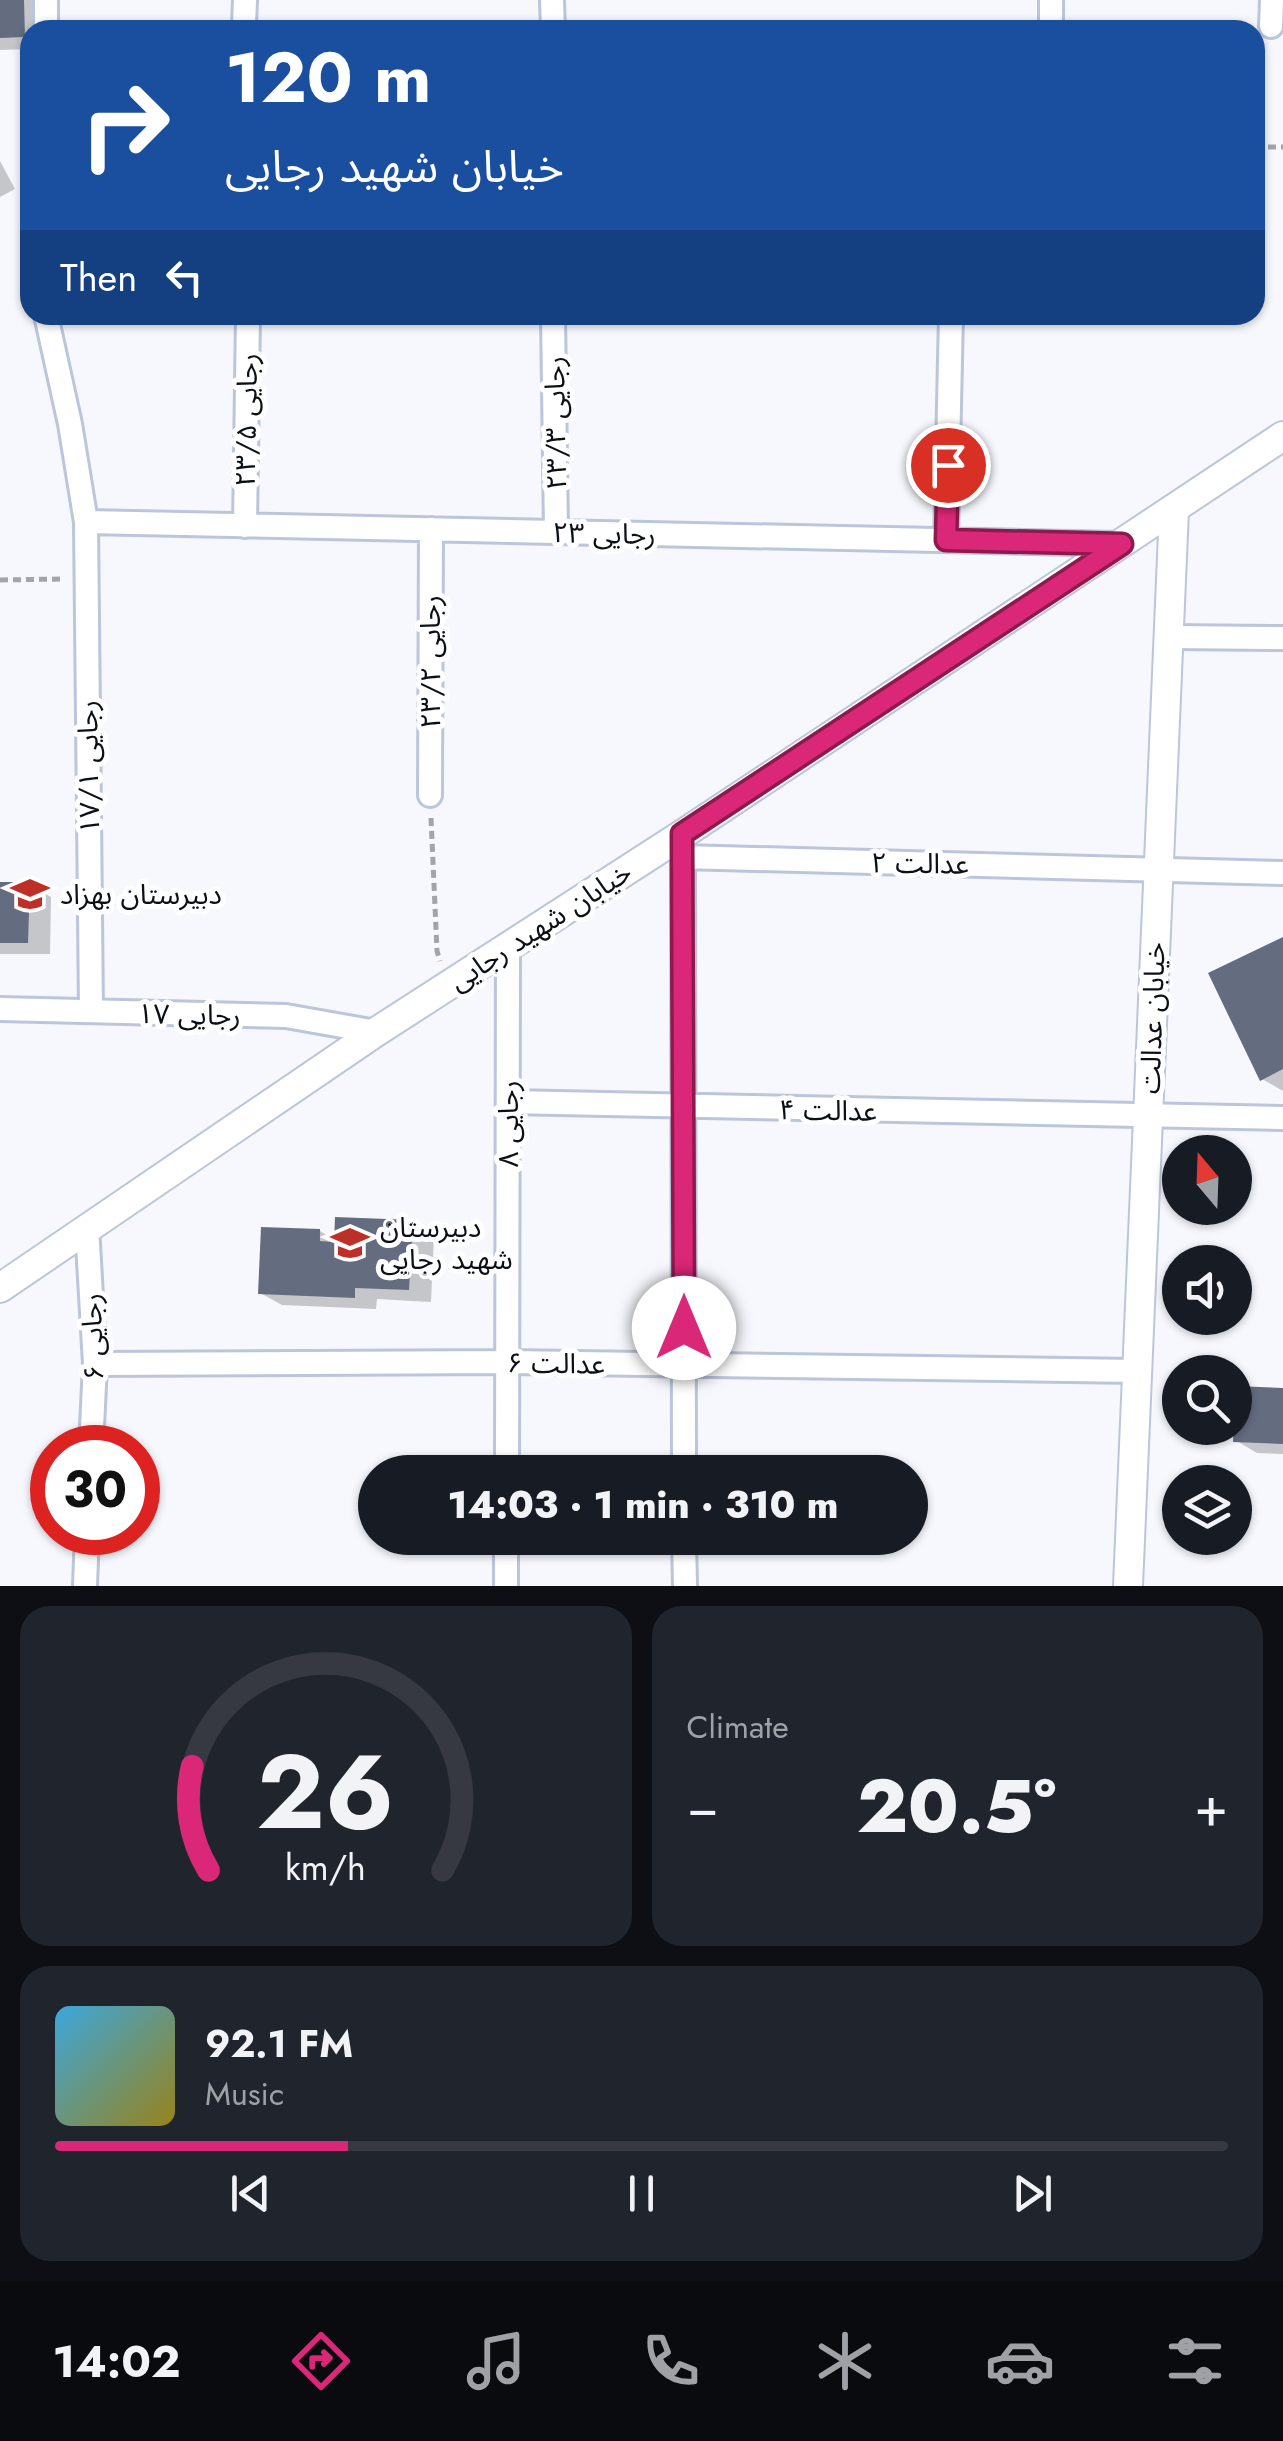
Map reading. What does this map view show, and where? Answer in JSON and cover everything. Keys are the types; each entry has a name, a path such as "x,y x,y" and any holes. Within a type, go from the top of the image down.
{"street":[{"path":"1271,26 1272,0"},
{"name":"رجایی ۱۷/۱","path":"48,325 86,522 91,1011"},
{"name":"رجایی ۲۳/۵","path":"245,526 248,325"},
{"name":"رجایی ۲۳/۳","path":"554,325 556,532"},
{"path":"946,540 951,325"},
{"name":"خیابان شهید رجایی","path":"0,1288 508,946 682,845 1283,436"},
{"name":"خیابان عدالت","path":"1128,1586 1174,510"},
{"name":"رجایی ۲۳","path":"86,522 1122,544"},
{"name":"رجایی ۲۳/۲","path":"430,794 431,529"},
{"path":"1171,636 1283,638"},
{"path":"682,845 684,1455"},
{"name":"عدالت ۲","path":"682,845 1283,873"},
{"name":"رجایی ۸","path":"507,1455 508,946"},
{"name":"رجایی ۱۷","path":"0,1009 286,1016 376,1032"},
{"name":"عدالت ۴","path":"508,1102 1282,1118"},
{"name":"رجایی ۶","path":"86,1227 95,1364 92,1425"},
{"name":"عدالت ۶","path":"95,1364 507,1362 1137,1371"},
{"path":"85,1586 86,1555"},
{"path":"506,1555 506,1586"},
{"path":"684,1555 684,1586"}],"path":[{"path":"0,580 86,578"},
{"path":"430,794 437,951 449,985"}],"building":[{"path":"0,0 24,0 20,37 0,38"},
{"path":"0,882 30,882 28,943 0,943"},
{"path":"1283,937 1283,1069 1260,1081 1208,973"},
{"path":"335,1217 413,1220 409,1290 355,1288 355,1298 258,1294 261,1227 320,1229 320,1241 334,1242"},
{"path":"1252,1387 1283,1388 1283,1444 1252,1443"}],"place":[{"name":"دبیرستان بهزاد","path":"30,894"},
{"name":"دبیرستان شهید رجایی","path":"350,1243"}],"route":[{"path":"684,1328 682,834 1122,544 946,540 948,465"}]}
